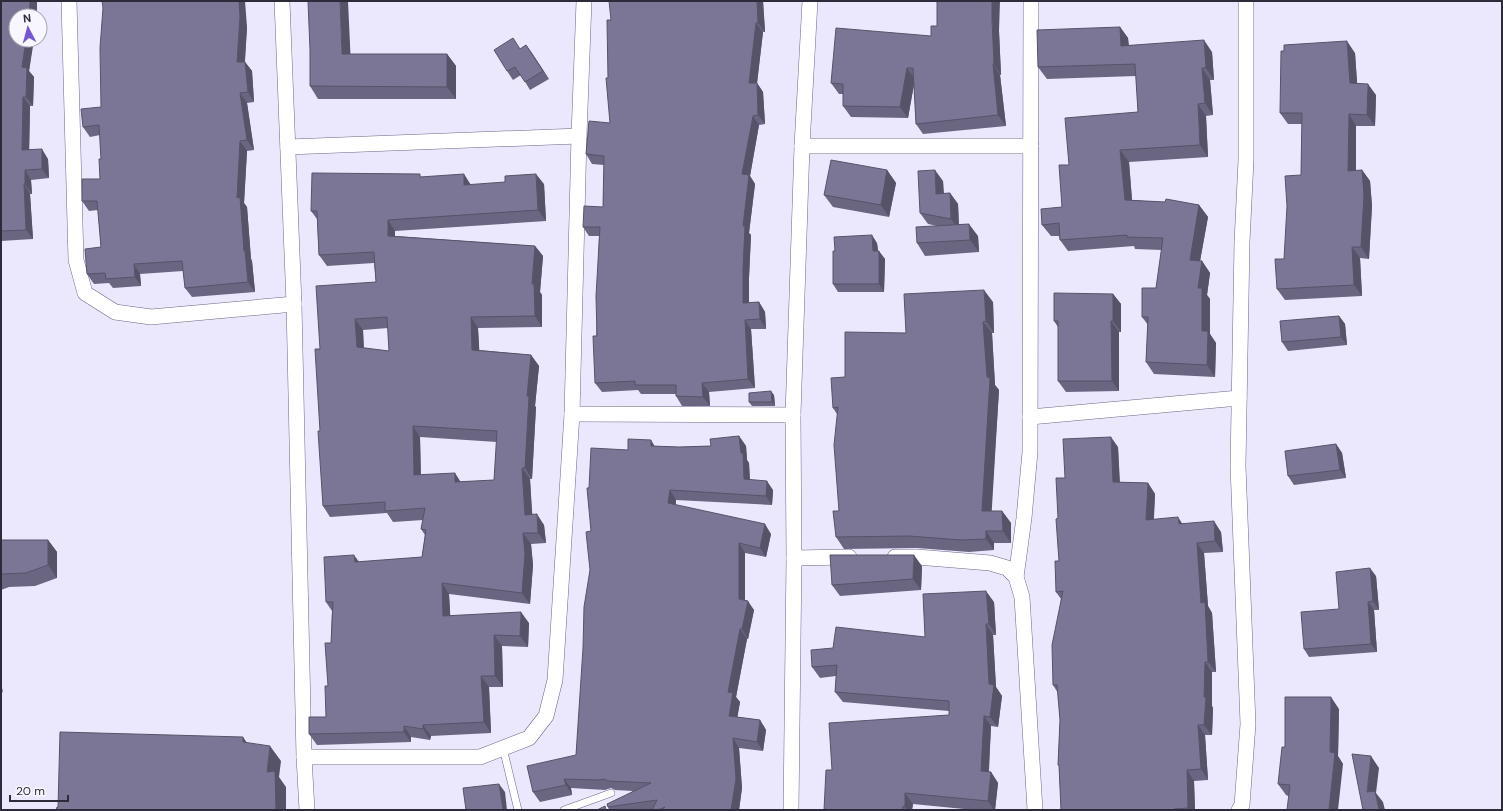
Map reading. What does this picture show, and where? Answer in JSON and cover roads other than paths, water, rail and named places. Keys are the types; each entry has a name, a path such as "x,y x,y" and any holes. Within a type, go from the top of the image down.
{"street":[{"path":"69,1 76,260 85,293 115,312 151,317 294,304"},
{"path":"282,1 294,304 304,757 307,810"},
{"path":"304,757 480,756 529,738 546,716 555,680 572,414 584,1"},
{"path":"791,810 794,558 793,415 802,146 810,1"},
{"path":"1031,1 1032,146 1030,194 1030,452 1024,518 1016,577 1022,597 1035,810"},
{"path":"1239,810 1242,805 1248,724 1238,466 1242,242 1246,160 1246,1"},
{"path":"288,147 579,136"},
{"path":"802,146 1032,146"},
{"path":"1030,417 1239,398"},
{"path":"572,414 793,415"},
{"path":"794,558 863,557"},
{"path":"878,557 917,557 990,563 1007,568 1016,577"}],"lane":[{"path":"503,748 518,810"},
{"path":"564,810 611,794"}]}
